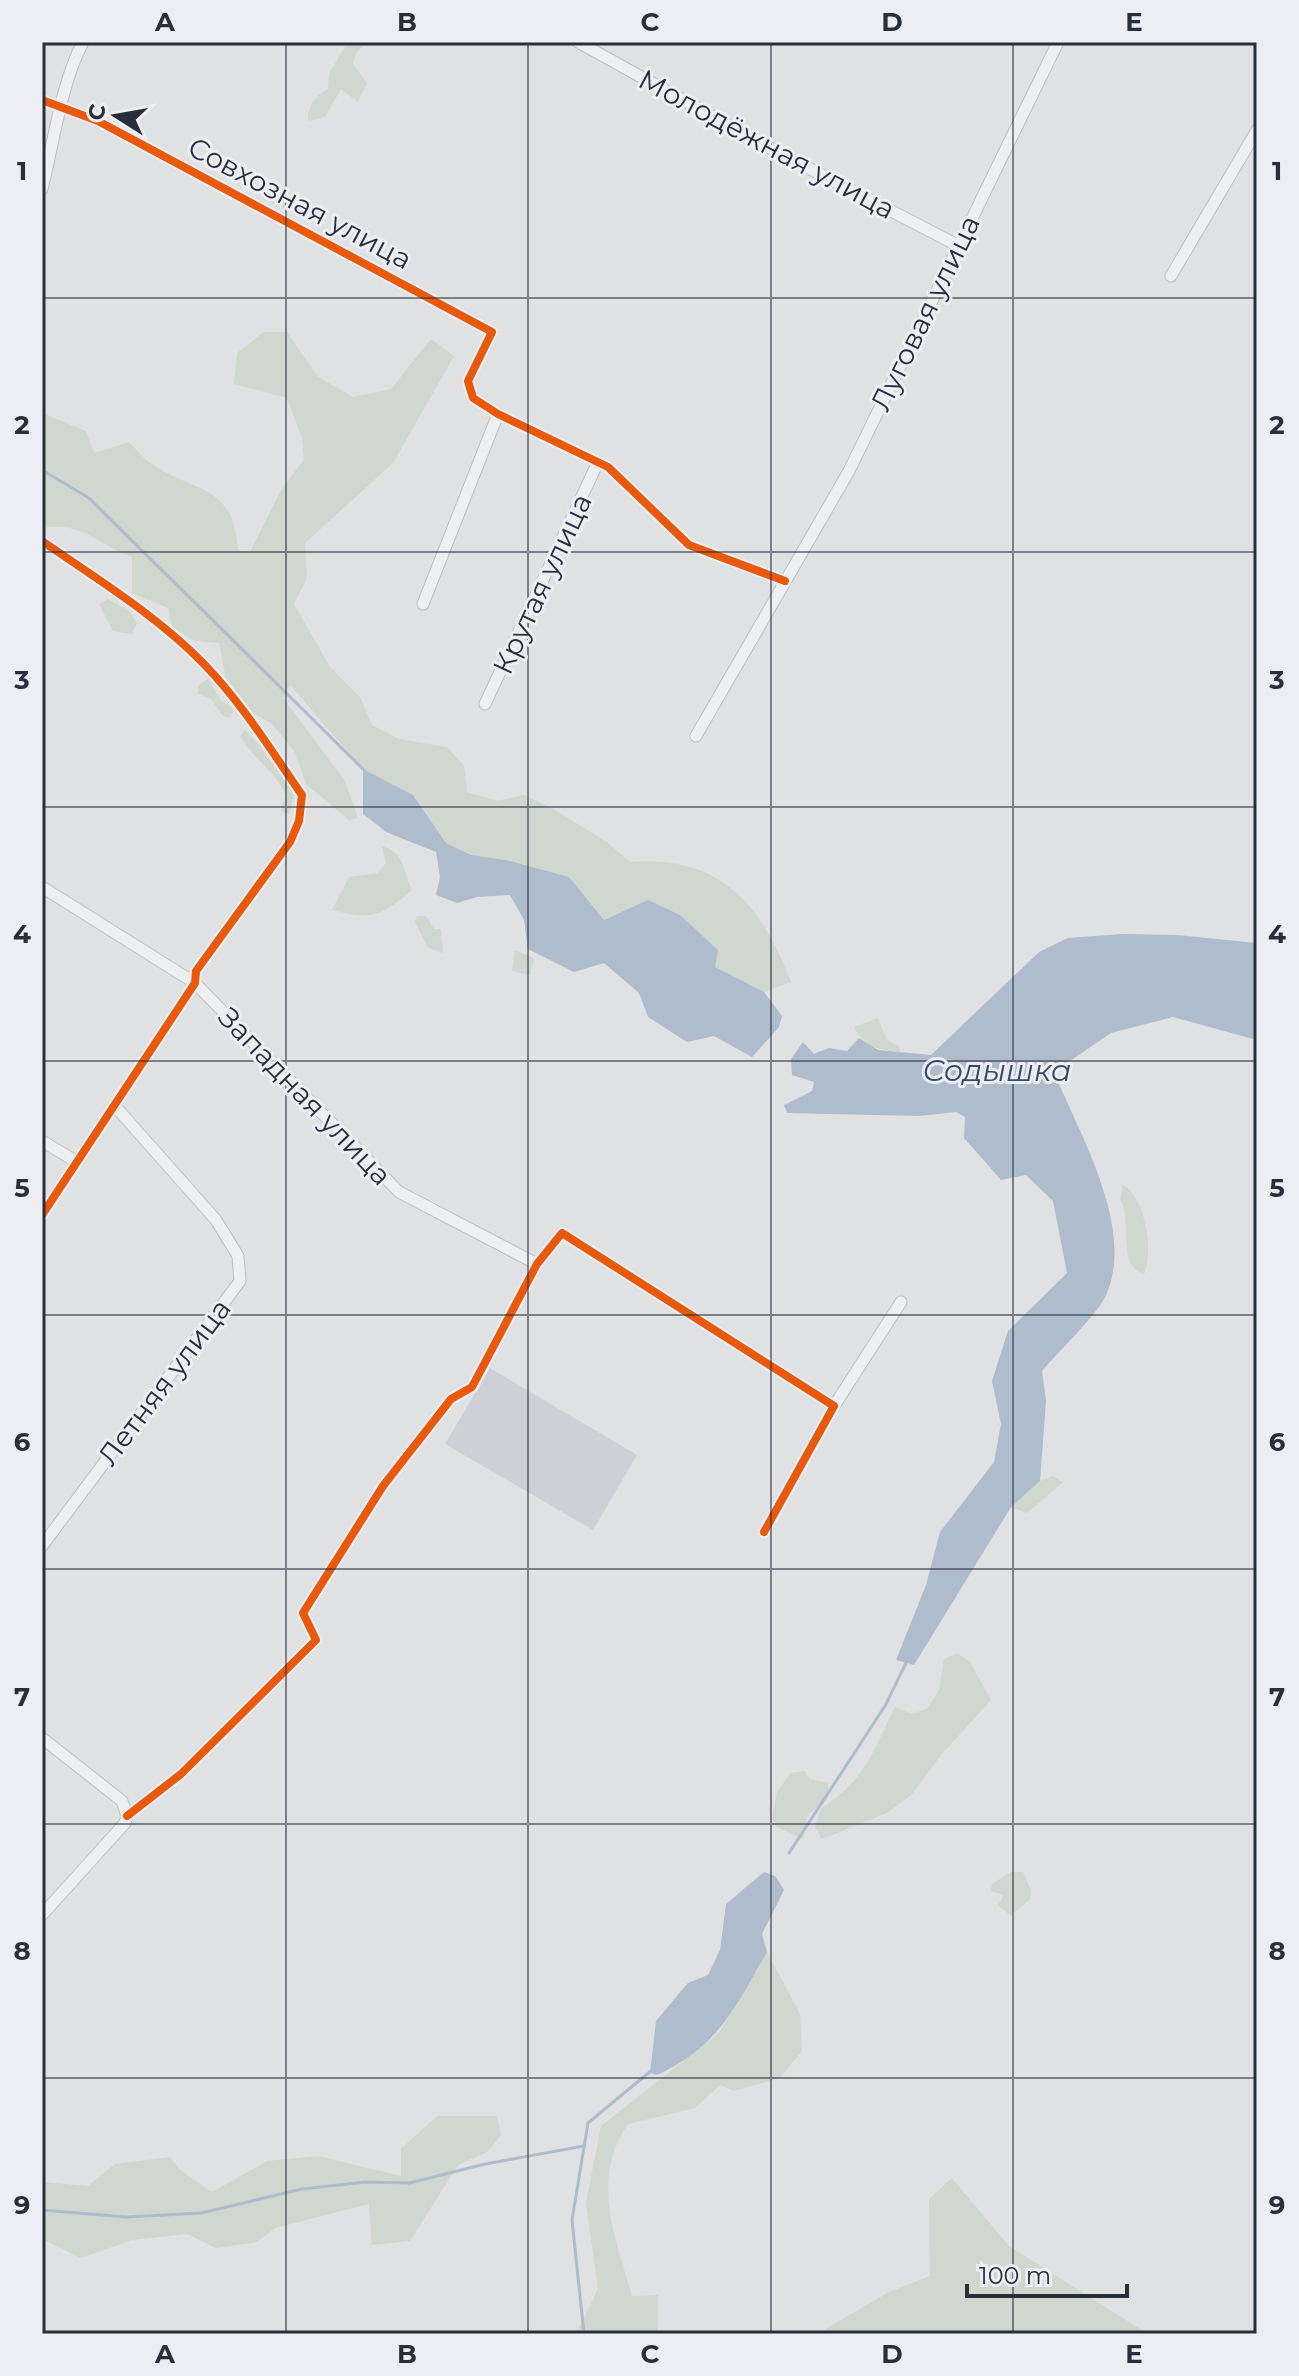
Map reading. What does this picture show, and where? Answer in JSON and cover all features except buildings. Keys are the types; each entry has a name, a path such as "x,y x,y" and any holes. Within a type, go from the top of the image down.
{"street":[{"path":"42,189 63,108 67,73 83,42"},
{"name":"Молодёжная улица","path":"578,42 768,147 957,245"},
{"name":"Луговая улица","path":"696,736 849,471 1058,42"},
{"name":"Совхозная улица","path":"42,100 98,121 492,332 468,381 473,398 498,414"},
{"path":"1171,276 1257,130"},
{"path":"423,604 498,414 608,467 689,545 785,581"},
{"name":"Крутая улица","path":"485,704 598,462"},
{"path":"42,541 141,608 203,663 245,714 302,795 299,821 290,842 196,971 195,983 42,1215"},
{"name":"Западная улица","path":"42,887 195,983 399,1192 537,1264"},
{"name":"Летняя улица","path":"42,1546 240,1281 238,1256 216,1220 114,1105"},
{"path":"42,1141 77,1162"},
{"path":"42,1915 126,1820 181,1774 316,1640 303,1613 383,1486 451,1399 472,1387 537,1264 562,1233 834,1406"},
{"path":"764,1532 834,1406 901,1302"},
{"path":"42,1738 122,1801 126,1820"}],"shaded area":[{"path":"366,42 356,53 353,64 367,83 358,102 341,89 325,117 308,121 310,106 328,89 329,74 347,43"},
{"path":"267,183 297,199 295,208 283,207 269,199 260,185"},
{"path":"264,332 287,332 318,377 353,397 391,389 431,339 454,356 393,463 305,543 307,578 294,604 330,667 360,697 372,725 399,739 447,747 464,766 467,792 497,801 524,795 607,842 630,862 661,862 712,876 733,890 750,907 766,929 791,982 764,992 715,967 680,915 648,901 604,920 569,877 506,860 471,855 446,843 413,795 363,769 290,685 283,698 345,781 358,818 349,820 306,784 295,752 271,723 251,712 227,684 219,643 195,641 172,627 168,608 132,593 132,557 80,531 43,528 42,416 47,415 86,431 94,453 129,442 152,464 210,494 229,513 238,551 250,552 280,492 304,459 302,438 287,398 234,384 237,353"},
{"path":"108,599 129,611 137,623 132,634 113,631 99,604"},
{"path":"208,678 221,701 234,709 230,718 223,716 211,699 198,694 198,686"},
{"path":"245,730 278,766 294,796 289,814 281,811 286,795 281,786 240,735"},
{"path":"382,846 399,858 412,890 392,906 375,914 357,915 332,910 349,877 378,873 386,863"},
{"path":"417,916 426,916 434,929 441,929 443,953 428,948 415,922"},
{"path":"515,950 534,958 530,975 512,971"},
{"path":"878,1018 887,1040 899,1046 900,1052 873,1046 862,1039 854,1027"},
{"path":"1123,1185 1137,1202 1146,1226 1148,1252 1144,1274 1135,1270 1130,1262 1124,1208 1120,1199"},
{"path":"490,1368 637,1455 593,1530 445,1444"},
{"path":"1053,1476 1063,1482 1027,1513 1011,1507 1040,1481"},
{"path":"957,1653 970,1662 991,1700 941,1755 912,1794 887,1813 822,1839 815,1827 821,1809 848,1787 867,1764 895,1707 912,1714 928,1708 939,1690 944,1659"},
{"path":"804,1771 810,1779 828,1783 828,1799 808,1814 803,1839 777,1827 772,1819 777,1792 791,1773"},
{"path":"1011,1872 1023,1872 1031,1890 1030,1899 1011,1916 998,1905 1004,1895 991,1891 992,1884"},
{"path":"767,1952 800,2014 802,2051 780,2078 734,2091 720,2085 695,2108 628,2124 610,2165 609,2208 632,2296 658,2295 658,2334 576,2334 598,2289 586,2203 601,2126 719,2033"},
{"path":"437,2116 497,2116 501,2135 487,2152 458,2165 410,2241 372,2245 369,2204 275,2228 257,2242 216,2248 187,2234 132,2240 81,2258 42,2239 42,2182 88,2186 115,2164 170,2157 180,2170 212,2192 267,2161 318,2156 401,2176 401,2149"},
{"path":"952,2178 1009,2246 1148,2334 825,2334 827,2328 889,2292 930,2276 929,2199"}],"water":[{"path":"363,769 413,795 446,843 471,855 506,860 569,877 604,920 648,900 680,915 718,950 715,967 764,992 782,1016 779,1027 752,1057 714,1036 687,1042 648,1017 639,993 604,963 574,972 528,949 524,920 510,895 477,897 457,903 436,895 440,877 436,852 386,832 363,814"},
{"name":"Содышка","path":"1122,934 1177,935 1257,943 1257,1040 1173,1017 1111,1033 1054,1072 1101,1182 1114,1241 1113,1269 1102,1303 1042,1371 1046,1401 1040,1481 1011,1507 914,1665 896,1660 926,1585 940,1532 994,1462 1001,1424 992,1381 1008,1331 1067,1273 1053,1201 1026,1175 1001,1180 964,1138 965,1117 956,1112 919,1116 787,1113 784,1105 812,1091 814,1082 792,1075 791,1059 803,1042 814,1054 829,1048 847,1051 859,1038 878,1050 931,1055 1039,952 1068,938"},
{"path":"764,1872 775,1876 784,1890 762,1934 767,1952 734,2008 710,2038 678,2064 657,2075 650,2073 656,2021 688,1983 708,1975 720,1950 726,1904"}],"waterway":[{"path":"42,470 89,498 366,772"},
{"path":"789,1853 885,1706 908,1659"},
{"path":"584,2334 572,2220 588,2123 652,2070"},
{"path":"42,2210 126,2217 201,2213 302,2189 365,2182 409,2183 485,2164 584,2146"}],"cycle path":[{"path":"42,100 98,121 492,332 468,381 473,398 498,414 608,467 689,545 785,581"},
{"path":"42,541 146,613 203,663 243,710 302,795 299,821 290,842 196,971 195,983 42,1215"},
{"path":"127,1816 181,1774 316,1640 303,1613 383,1486 451,1399 472,1387 537,1264 562,1233 834,1406 764,1532"}]}
